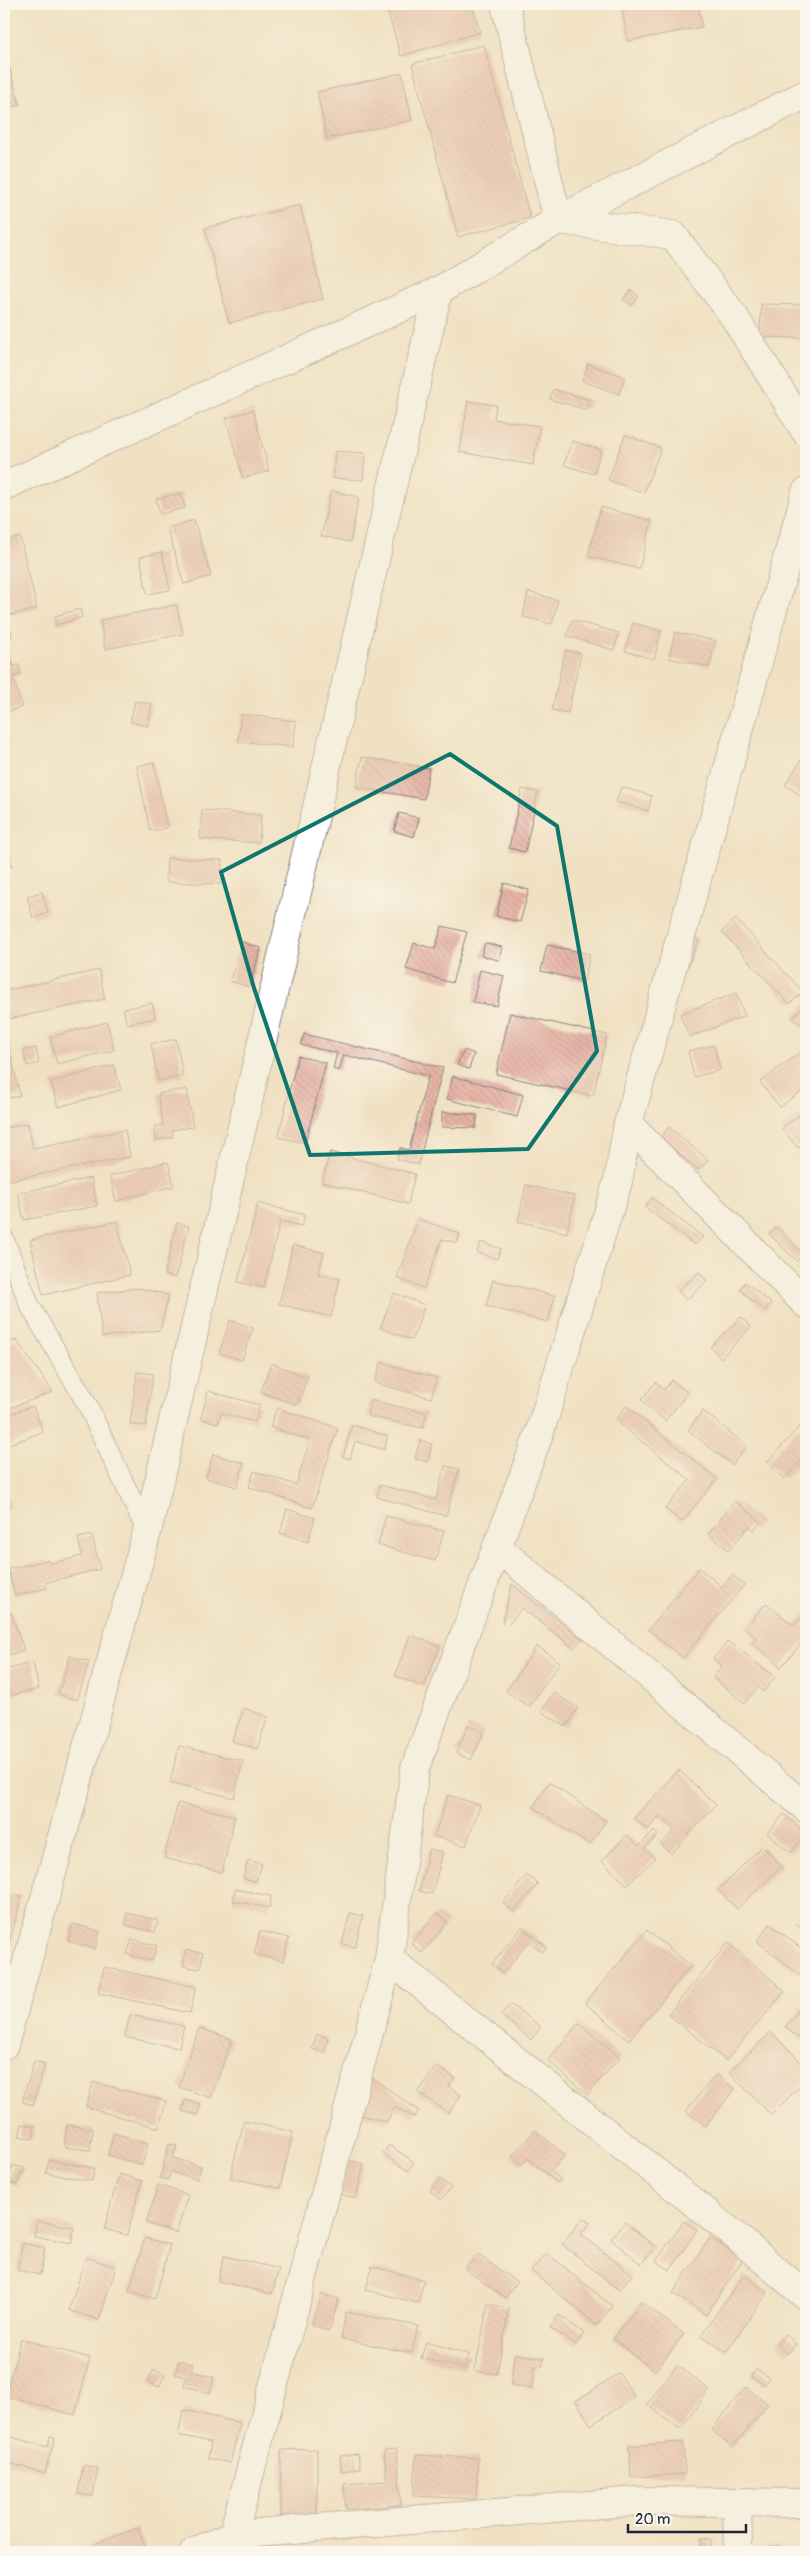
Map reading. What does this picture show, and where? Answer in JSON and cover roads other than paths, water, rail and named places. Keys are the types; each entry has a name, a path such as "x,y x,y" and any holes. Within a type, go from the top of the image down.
{"street":[{"path":"505,4 558,220"},
{"path":"4,486 438,291 558,220 806,94"},
{"path":"558,220 673,235 733,315 806,432"},
{"path":"4,2044 147,1532 438,291"},
{"path":"233,2535 389,1959 415,1768 540,1431 618,1181 628,1124 806,492"},
{"path":"628,1124 806,1304"},
{"path":"496,1547 806,1808"},
{"path":"389,1959 806,2296"},
{"path":"194,2552 233,2535 638,2501 806,2503"},
{"path":"737,2502 738,2552"}],"lane":[{"path":"4,1239 30,1306 87,1404 147,1532"}]}
